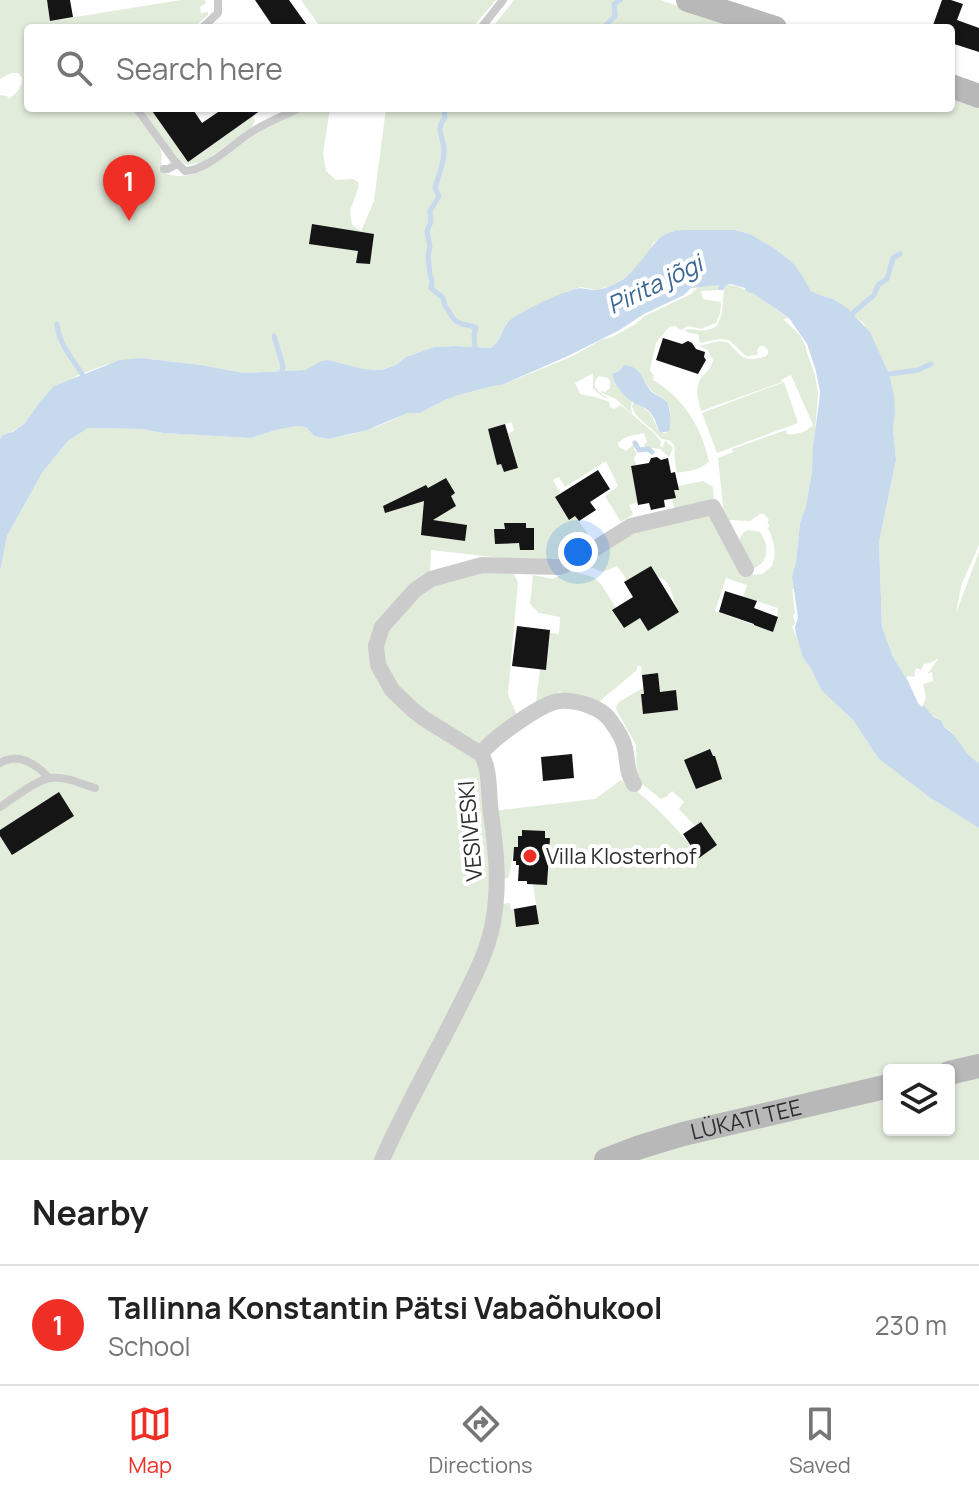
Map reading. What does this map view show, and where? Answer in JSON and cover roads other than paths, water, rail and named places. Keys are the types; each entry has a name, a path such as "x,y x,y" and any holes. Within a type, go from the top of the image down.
{"main road":[{"path":"688,0 763,24"},
{"path":"955,87 979,96"},
{"path":"955,1072 979,1066"},
{"name":"LÜKATI TEE","path":"606,1160 683,1134 883,1087"}],"street":[{"name":"VESIVESKI","path":"382,1160 484,953 498,888 498,865 487,766 481,754 423,718 392,690 378,665 376,646 382,627 424,582 482,565 552,569 569,564 631,526 713,507 746,569"},
{"path":"481,754 494,739 522,720 553,703 568,701 596,707 604,712 625,748 628,773 634,784"}],"lane":[{"path":"206,24 218,13 218,0"},
{"path":"484,24 503,0"},
{"path":"139,112 185,171 202,166 256,129 292,112"},
{"path":"164,169 177,164"},
{"path":"0,763 22,758 40,768 49,778"},
{"path":"3,803 49,778 95,788"}],"water":[{"name":"Pirita jõgi","path":"690,230 735,230 750,234 793,263 811,291 847,308 870,332 889,374 895,414 896,460 879,542 882,627 893,657 918,703 941,720 979,763 979,828 929,797 878,758 853,720 822,691 803,658 795,627 798,618 792,576 812,471 820,392 816,371 807,344 789,318 745,288 731,284 723,290 718,290 719,285 691,288 684,295 644,314 618,331 502,385 459,395 420,413 408,413 367,430 329,439 314,436 306,427 297,426 251,438 88,428 68,441 42,473 7,536 0,572 0,439 25,423 54,386 120,360 141,358 244,373 305,370 328,360 381,370 434,347 491,348 508,322 520,314 573,289 597,290 617,283 664,235"},
{"path":"624,365 636,369 648,388 667,402 669,431 660,433 647,409 628,398 618,387 612,374"}],"waterway":[{"path":"607,24 615,16 614,4 620,0"},
{"path":"444,112 440,129 444,154 435,188 439,196 430,211 431,222 427,231 431,288 443,298 455,320 476,328 475,348"},
{"path":"853,313 887,279 893,258 900,254"},
{"path":"57,324 63,344 82,374"},
{"path":"274,336 282,371"},
{"path":"889,374 918,370 931,364"},
{"path":"635,443 639,450 652,452"}],"place":[{"name":"Tallinna Konstantin Pätsi Vabaõhukool","path":"129,221"},
{"name":"Villa Klosterhof","path":"530,856"}]}
